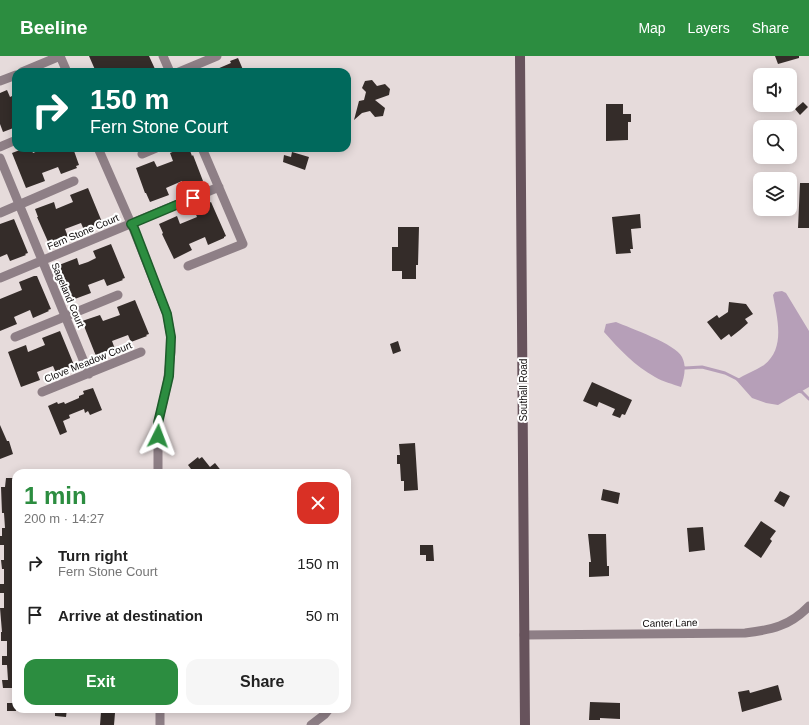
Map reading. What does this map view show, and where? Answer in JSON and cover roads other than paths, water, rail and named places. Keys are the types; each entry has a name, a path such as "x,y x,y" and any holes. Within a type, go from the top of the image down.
{"street":[{"path":"32,68 60,56 65,68"},
{"path":"163,56 168,68"},
{"path":"188,68 217,56"},
{"name":"Southall Road","path":"520,56 525,725"},
{"path":"0,81 12,76"},
{"path":"0,147 12,142"},
{"path":"100,152 134,228 167,314 171,337 171,352 168,385 158,423 158,469"},
{"path":"142,154 147,152"},
{"path":"188,266 243,244 204,152"},
{"name":"Sageland Court","path":"0,158 89,374"},
{"path":"0,213 74,181"},
{"name":"Fern Stone Court","path":"0,278 219,187"},
{"path":"15,337 118,295"},
{"name":"Clove Meadow Court","path":"42,392 142,352"},
{"name":"Canter Lane","path":"524,635 745,633 769,630 786,624 804,612 809,606"},
{"path":"160,713 160,725"},
{"path":"311,725 326,713"}],"waterway":[{"path":"682,367 702,367 725,373 739,380"},
{"path":"798,391 802,392 809,399"}]}
